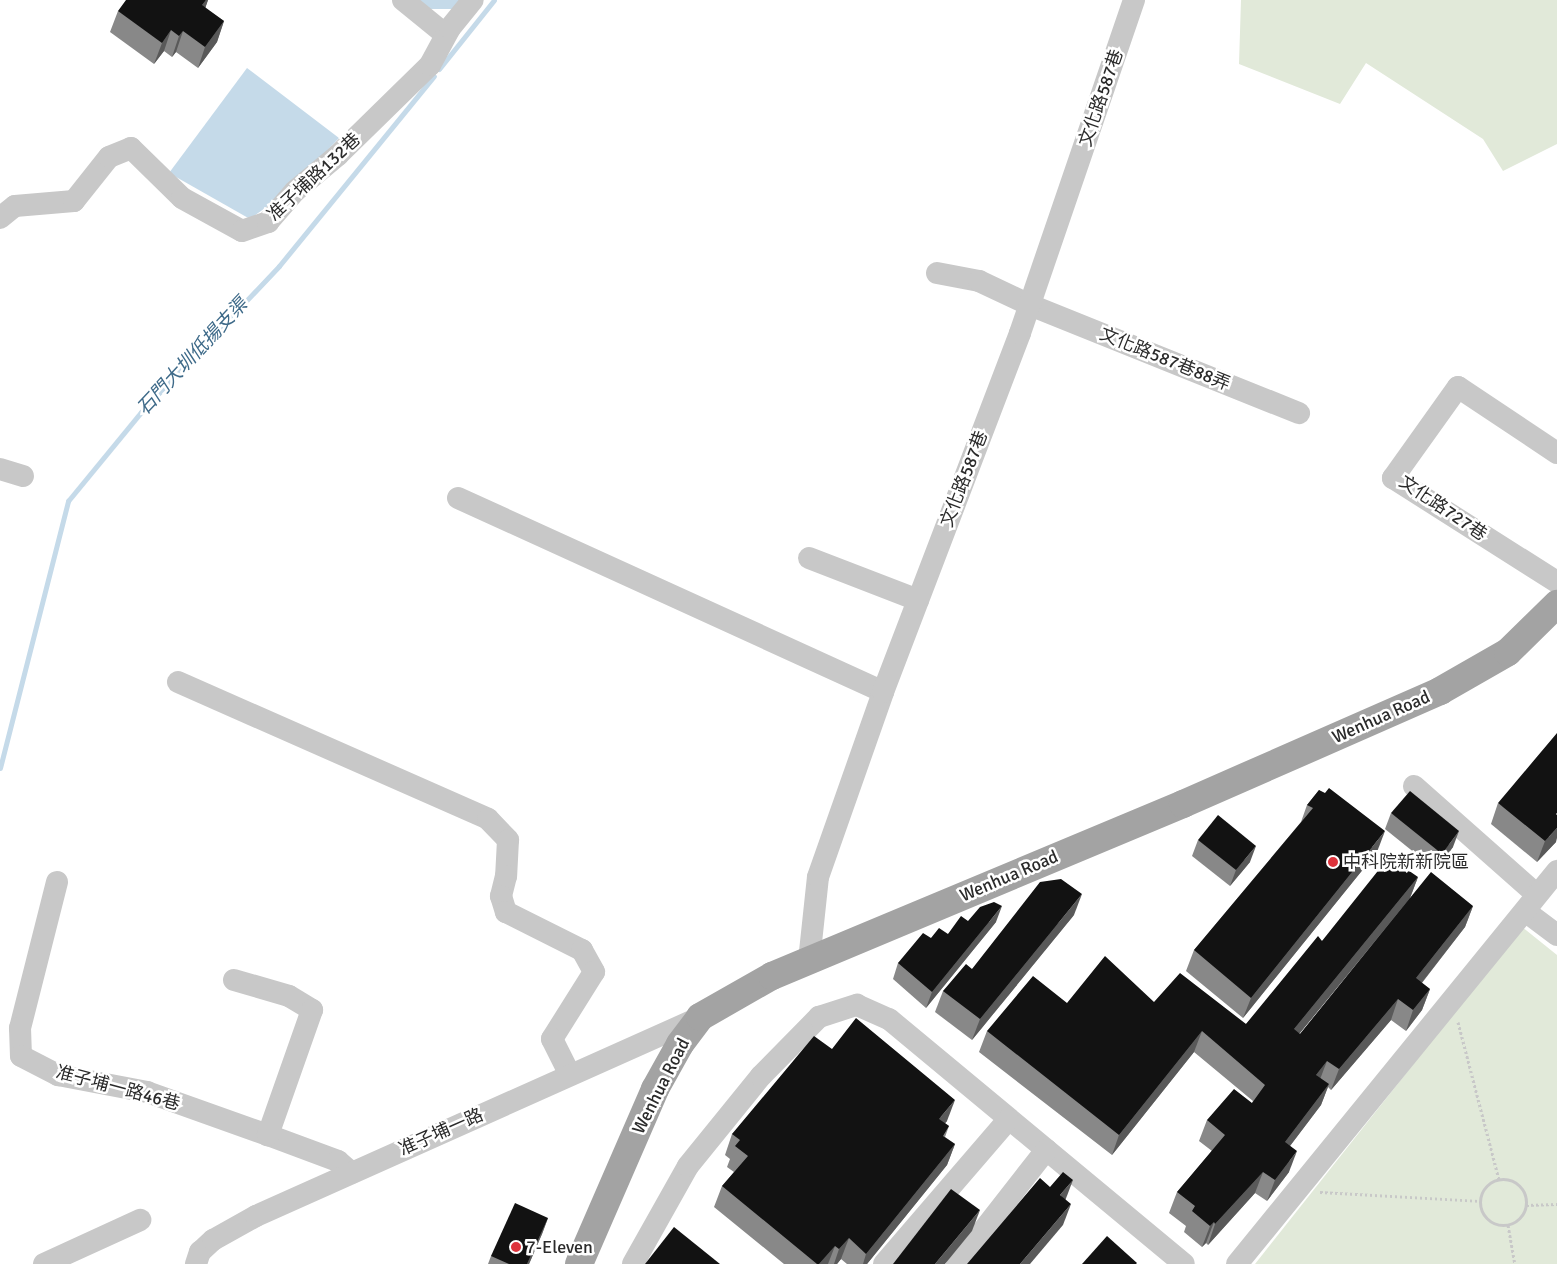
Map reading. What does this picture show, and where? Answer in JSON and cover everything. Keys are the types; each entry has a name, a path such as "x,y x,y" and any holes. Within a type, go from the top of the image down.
{"main road":[{"name":"Wenhua Road","path":"579,1264 655,1089 680,1044 700,1018 772,976 1182,804 1440,692 1508,652 1557,604"}],"lane":[{"path":"403,0 446,35"},
{"name":"准子埔路132巷","path":"0,218 15,206 74,201 109,157 131,148 182,198 242,231 268,222 295,191 338,155 430,66 446,35 473,0"},
{"name":"文化路587巷","path":"808,961 818,877 883,692 1030,305 1134,0"},
{"name":"文化路587巷88弄","path":"937,273 979,281 1030,305 1299,413"},
{"name":"文化路727巷","path":"1557,453 1458,388 1393,478 1557,582"},
{"path":"0,469 24,476"},
{"path":"458,498 883,692"},
{"path":"809,558 918,600"},
{"path":"178,682 488,819 508,840 506,876 501,896 506,912 582,950 594,972 552,1039 570,1075"},
{"path":"1414,786 1531,903 1557,935"},
{"path":"1237,1264 1557,871"},
{"name":"准子埔一路46巷","path":"57,882 20,1028 21,1056 58,1075 147,1092 268,1134 338,1161 352,1173"},
{"path":"234,980 289,996 312,1010 268,1134"},
{"path":"633,1264 667,1223 688,1166 762,1076 819,1017 857,1005 889,1018 1008,1120 1184,1264"},
{"name":"准子埔一路","path":"196,1264 200,1252 213,1240 256,1216 700,1018"},
{"path":"884,1264 1008,1120"},
{"path":"958,1264 1046,1150"},
{"path":"44,1264 140,1220"}],"path":[{"path":"1452,1000 1499,1179"},
{"path":"1499,1179 1506,1179 1519,1185 1524,1191 1526,1205 1520,1218 1508,1225 1490,1222 1480,1210 1479,1202 1485,1187 1499,1179"},
{"path":"1297,1190 1479,1202"},
{"path":"1526,1205 1557,1204"},
{"path":"1508,1225 1515,1264"}],"green space":[{"path":"1241,0 1557,0 1557,144 1503,171 1483,139 1366,63 1340,104 1239,64"},
{"path":"1522,927 1557,955 1557,1264 1255,1264"}],"water":[{"path":"417,0 463,0 454,9 430,9"},
{"path":"247,68 339,138 290,190 250,219 169,173"}],"building":[{"path":"126,0 206,0 202,5 224,21 205,47 183,31 179,36 171,30 162,43 118,11"},
{"path":"1557,733 1557,828 1545,841 1498,803"},
{"path":"1329,788 1385,831 1251,998 1194,950 1313,808 1307,805 1319,790 1325,793"},
{"path":"1410,791 1459,831 1442,854 1391,813"},
{"path":"1218,815 1256,846 1236,870 1198,840"},
{"path":"1389,857 1418,877 1294,1029 1300,1034 1431,872 1473,906 1416,978 1430,989 1413,1010 1398,999 1339,1069 1327,1061 1316,1075 1329,1084 1285,1142 1297,1151 1275,1180 1263,1172 1215,1224 1214,1222 1210,1226 1192,1211 1195,1206 1177,1192 1225,1135 1207,1120 1234,1089 1252,1103 1265,1085 1202,1031 1119,1135 987,1031 1033,976 1067,1003 1105,956 1154,1002 1180,973 1246,1024 1318,936 1322,941"},
{"path":"1061,879 1082,894 980,1019 943,991 966,964 972,969 1040,882"},
{"path":"994,902 1002,906 932,992 898,963 923,933 931,938 939,928 948,934 961,916 968,921 980,907"},
{"path":"856,1018 955,1100 939,1119 949,1126 943,1136 955,1144 866,1254 849,1238 839,1249 835,1246 817,1264 722,1186 748,1156 735,1146 740,1140 732,1134 814,1036 832,1049"},
{"path":"1063,1172 1073,1180 1060,1195 1071,1204 1020,1264 967,1264 1040,1178 1050,1187"},
{"path":"951,1189 980,1210 935,1264 893,1264"},
{"name":"7-Eleven","path":"515,1203 548,1218 527,1264 509,1264 491,1256"},
{"path":"674,1227 720,1264 645,1264"},
{"path":"1107,1236 1137,1263 1082,1264"}],"waterway":[{"name":"石門大圳低揚支渠","path":"439,69 494,0"},
{"name":"石門大圳低揚支渠","path":"0,768 68,501 141,412 279,266 434,76"}],"place":[{"name":"中科院新新院區","path":"1333,862"},
{"name":"7-Eleven","path":"516,1247"}]}
